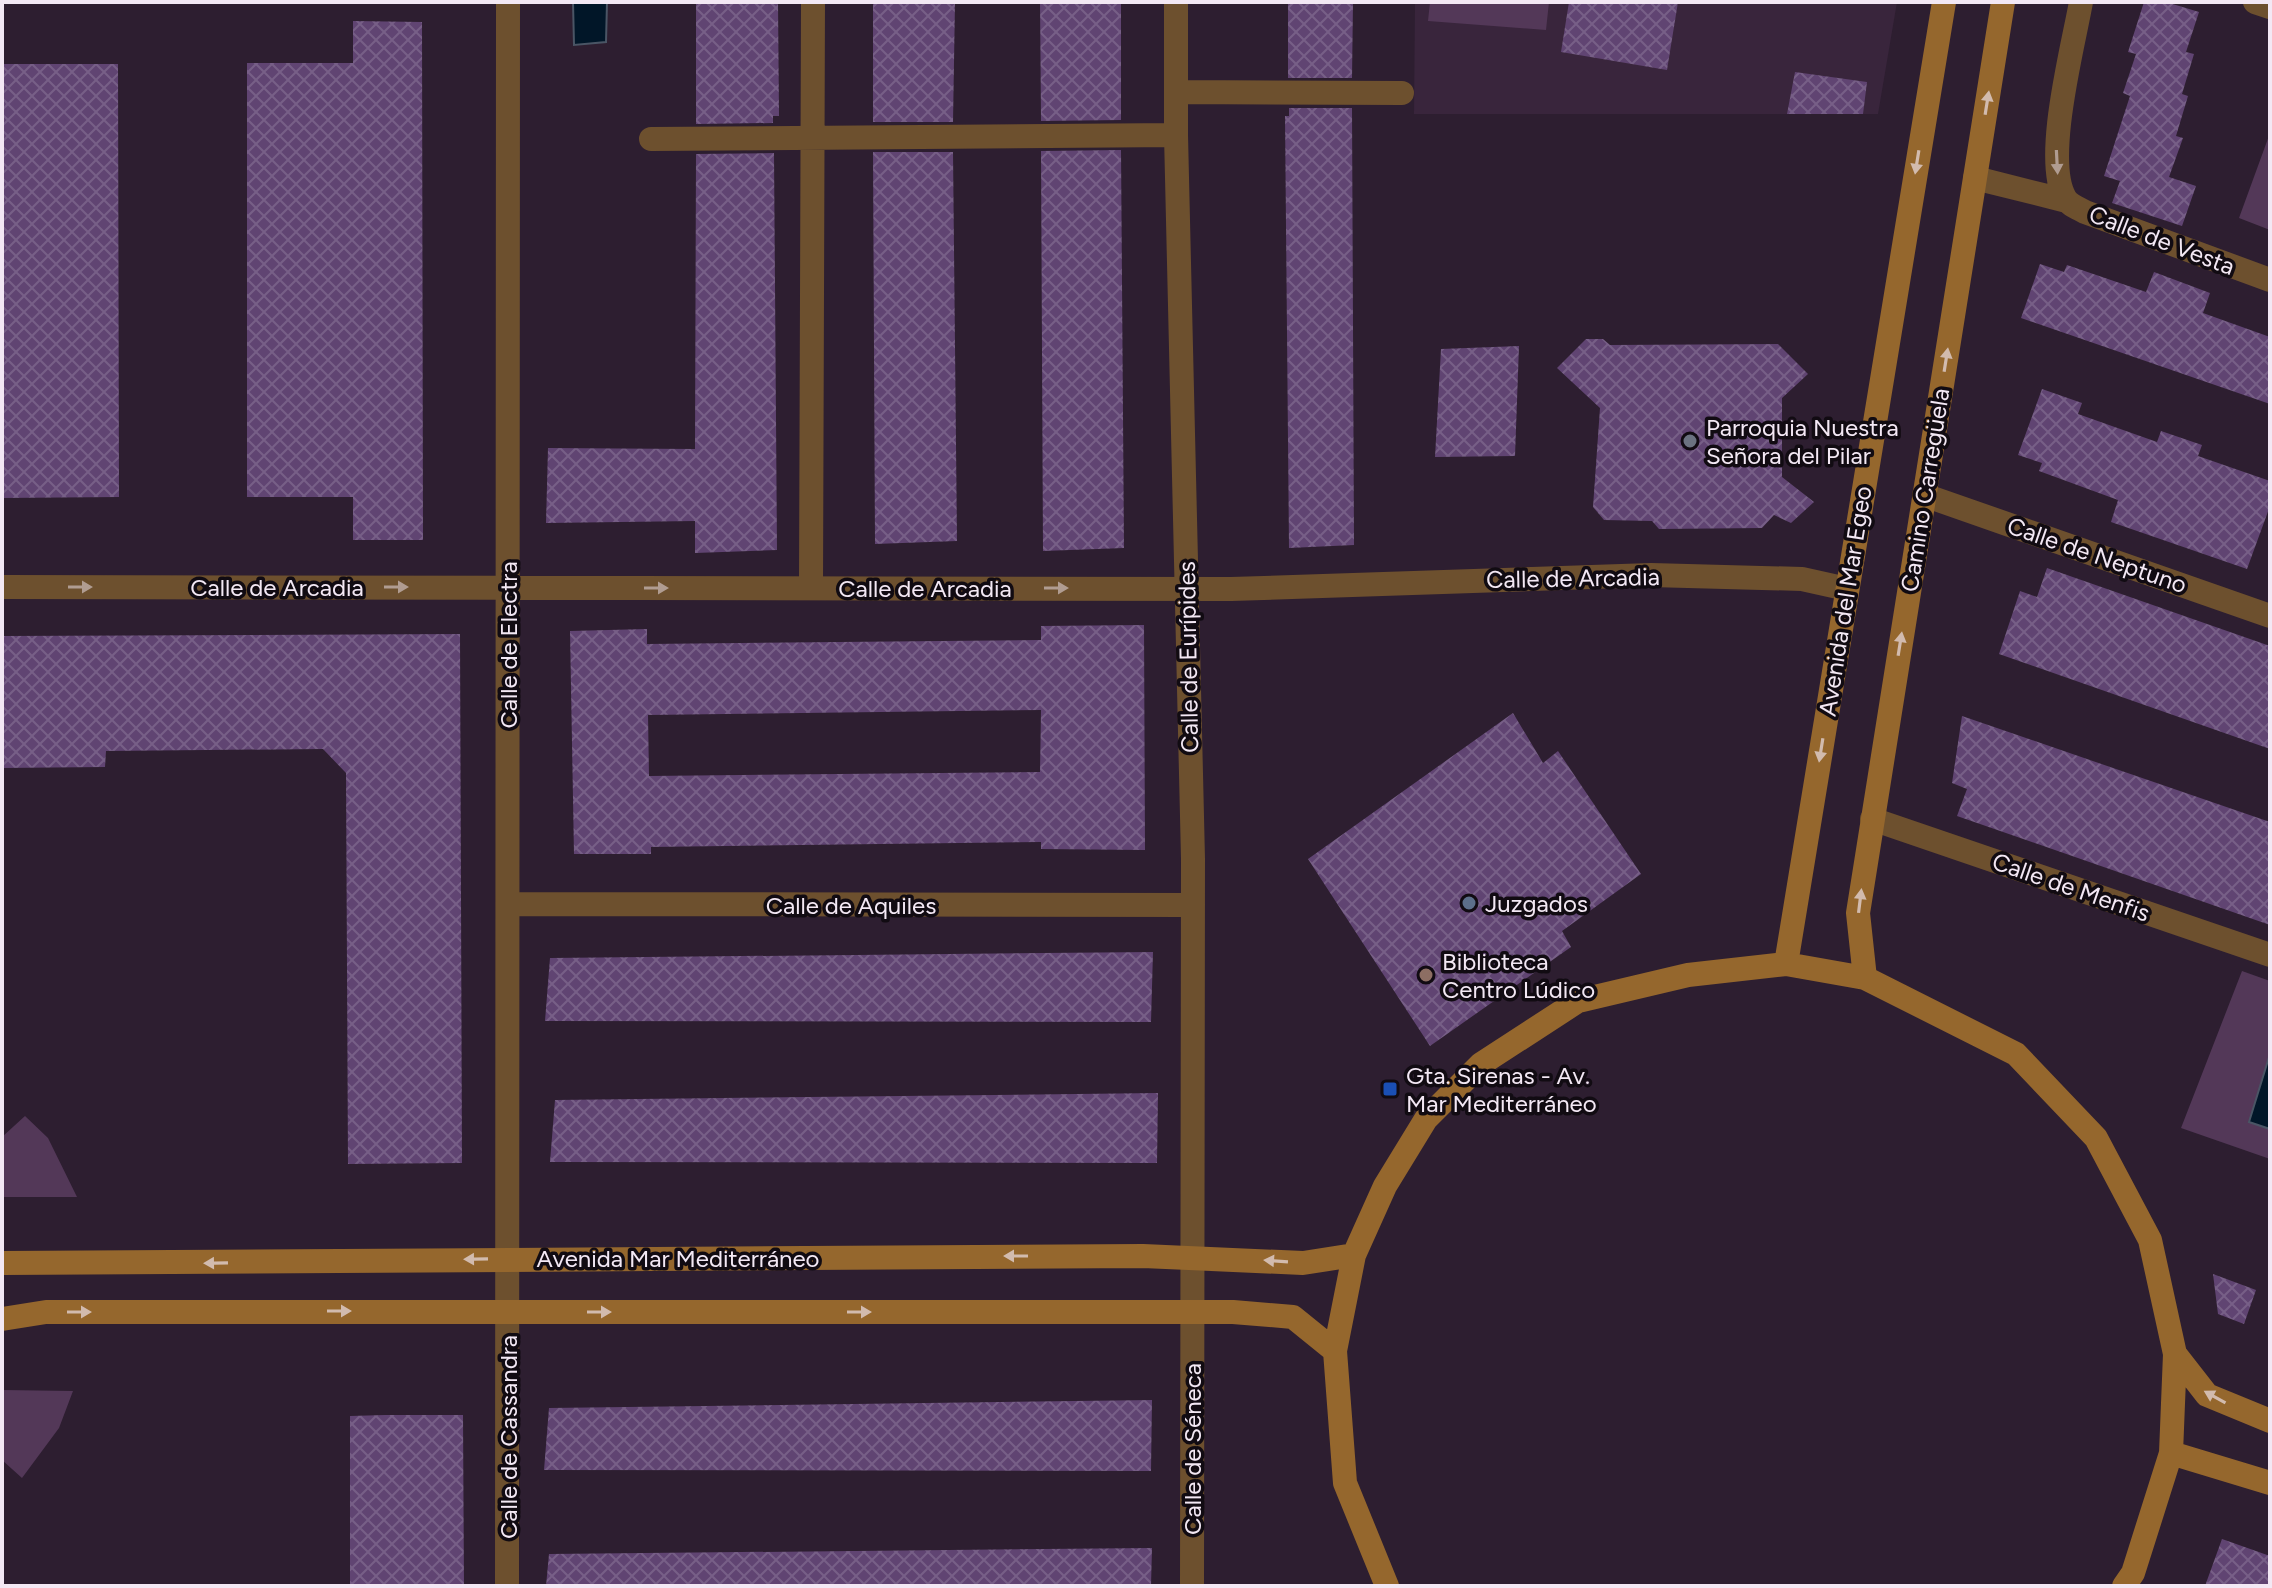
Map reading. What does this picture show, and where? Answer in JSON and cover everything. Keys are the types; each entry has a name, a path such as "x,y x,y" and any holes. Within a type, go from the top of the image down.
{"street":[{"name":"Calle de Electra","path":"508,2 509,1300"},
{"path":"811,588 813,2"},
{"name":"Calle de Eurípides","path":"1176,2 1176,135 1193,905 1192,1312"},
{"name":"Avenida del Mar Egeo","path":"1786,964 1944,2"},
{"name":"Camino Carregüela","path":"1865,978 1858,913 2003,2"},
{"name":"Calle de Vesta","path":"2081,2 2056,146 2058,183 2067,201 2085,212 2270,280"},
{"path":"2255,2 2270,7"},
{"path":"1176,92 1402,93"},
{"path":"651,139 1176,135"},
{"path":"1975,178 2067,201"},
{"name":"Calle de Neptuno","path":"1924,495 2268,608"},
{"name":"Calle de Arcadia","path":"2,587 1187,588 1651,575 1802,579 1847,589"},
{"name":"Calle de Menfis","path":"1872,819 2270,955"},
{"name":"Calle de Aquiles","path":"509,904 1193,905"},
{"path":"1387,1586 1345,1483 1335,1351 1354,1255 1385,1186 1426,1119 1481,1064 1578,1001 1688,975 1786,964 1865,978 2016,1054 2096,1138 2150,1240 2175,1354 2171,1453 2133,1573 2124,1586"},
{"name":"Avenida Mar Mediterráneo","path":"2,1263 509,1258 1192,1257 1303,1263 1354,1255"},
{"path":"2,1319 46,1312 509,1300 1192,1312 1293,1317 1335,1351"},
{"name":"Calle de Cassandra","path":"507,1586 509,1300"},
{"name":"Calle de Séneca","path":"1192,1312 1192,1586"},
{"path":"2175,1354 2207,1395 2270,1421"},
{"path":"2171,1453 2270,1483"}],"shaded area":[{"path":"1415,2 1897,2 1878,114 1414,114"},
{"path":"1430,2 1549,2 1546,30 1428,21"},
{"path":"2270,133 2270,230 2239,218"},
{"path":"2242,971 2270,981 2270,1159 2181,1128"},
{"path":"25,1116 48,1138 77,1197 2,1197 2,1137"},
{"path":"2,1390 73,1391 59,1428 22,1478 2,1460"}],"water":[{"path":"573,2 607,2 606,42 574,45"},
{"path":"2270,1054 2270,1129 2249,1122"}],"building":[{"path":"696,2 778,2 779,116 773,116 773,123 696,124"},
{"path":"873,2 955,2 953,122 873,122"},
{"path":"1040,2 1121,2 1121,120 1041,121"},
{"path":"1288,2 1353,2 1352,78 1288,78"},
{"path":"1569,2 1678,2 1667,70 1561,52"},
{"path":"2144,2 2166,2 2199,12 2186,52 2194,54 2182,94 2188,96 2176,136 2183,138 2169,177 2196,186 2182,226 2112,203 2120,181 2104,176 2130,96 2123,93 2136,54 2128,52"},
{"path":"353,21 422,22 423,540 353,540 353,497 247,497 247,63 353,63"},
{"path":"2,64 118,64 119,497 2,498"},
{"path":"1795,72 1867,82 1863,114 1787,114"},
{"path":"1289,108 1352,108 1354,545 1289,548 1285,116 1289,116"},
{"path":"1121,150 1124,548 1043,551 1041,151"},
{"path":"873,152 953,152 957,541 875,544"},
{"path":"774,153 777,550 695,553 695,521 546,523 548,448 695,449 696,154"},
{"path":"2040,264 2064,272 2067,265 2146,292 2154,272 2210,293 2203,313 2270,337 2270,404 2021,318"},
{"name":"Parroquia Nuestra Señora del Pilar","path":"1586,339 1603,339 1610,345 1778,344 1808,374 1782,398 1782,477 1814,502 1791,523 1774,515 1762,528 1659,529 1652,521 1604,520 1593,507 1600,408 1557,368"},
{"path":"1519,346 1515,456 1435,457 1441,349"},
{"path":"2042,389 2082,403 2078,414 2157,442 2161,431 2202,445 2198,456 2270,481 2270,506 2247,569 2111,522 2118,500 2039,471 2042,463 2018,455"},
{"path":"2047,568 2270,646 2270,749 1999,654 2020,591 2037,597"},
{"path":"1144,625 1145,850 1041,849 1041,842 651,847 651,854 574,854 570,631 647,629 647,644 1041,640 1041,626","holes":["1041,710 1040,772 649,776 648,715"]},
{"path":"460,634 462,1163 348,1164 346,773 323,749 106,751 105,767 2,768 2,636"},
{"name":"Juzgados","path":"1513,713 1543,763 1558,751 1641,874 1562,931 1571,947 1430,1046 1308,859"},
{"path":"1962,716 2270,822 2270,925 1957,816 1967,789 1952,783"},
{"path":"1153,952 1151,1022 545,1021 550,958"},
{"path":"1158,1093 1157,1163 550,1162 555,1100"},
{"path":"2213,1274 2256,1290 2244,1324 2218,1314"},
{"path":"1152,1400 1151,1471 544,1470 549,1408"},
{"path":"463,1415 464,1586 350,1586 350,1416"},
{"path":"2222,1539 2270,1556 2270,1586 2205,1586"},
{"path":"1152,1548 1151,1586 546,1586 549,1554"}],"place":[{"name":"Parroquia Nuestra Señora del Pilar","path":"1690,441"},
{"name":"Juzgados","path":"1469,903"},
{"name":"Biblioteca Centro Lúdico","path":"1426,975"},
{"name":"Gta. Sirenas - Av. Mar Mediterráneo","path":"1390,1089"}]}
